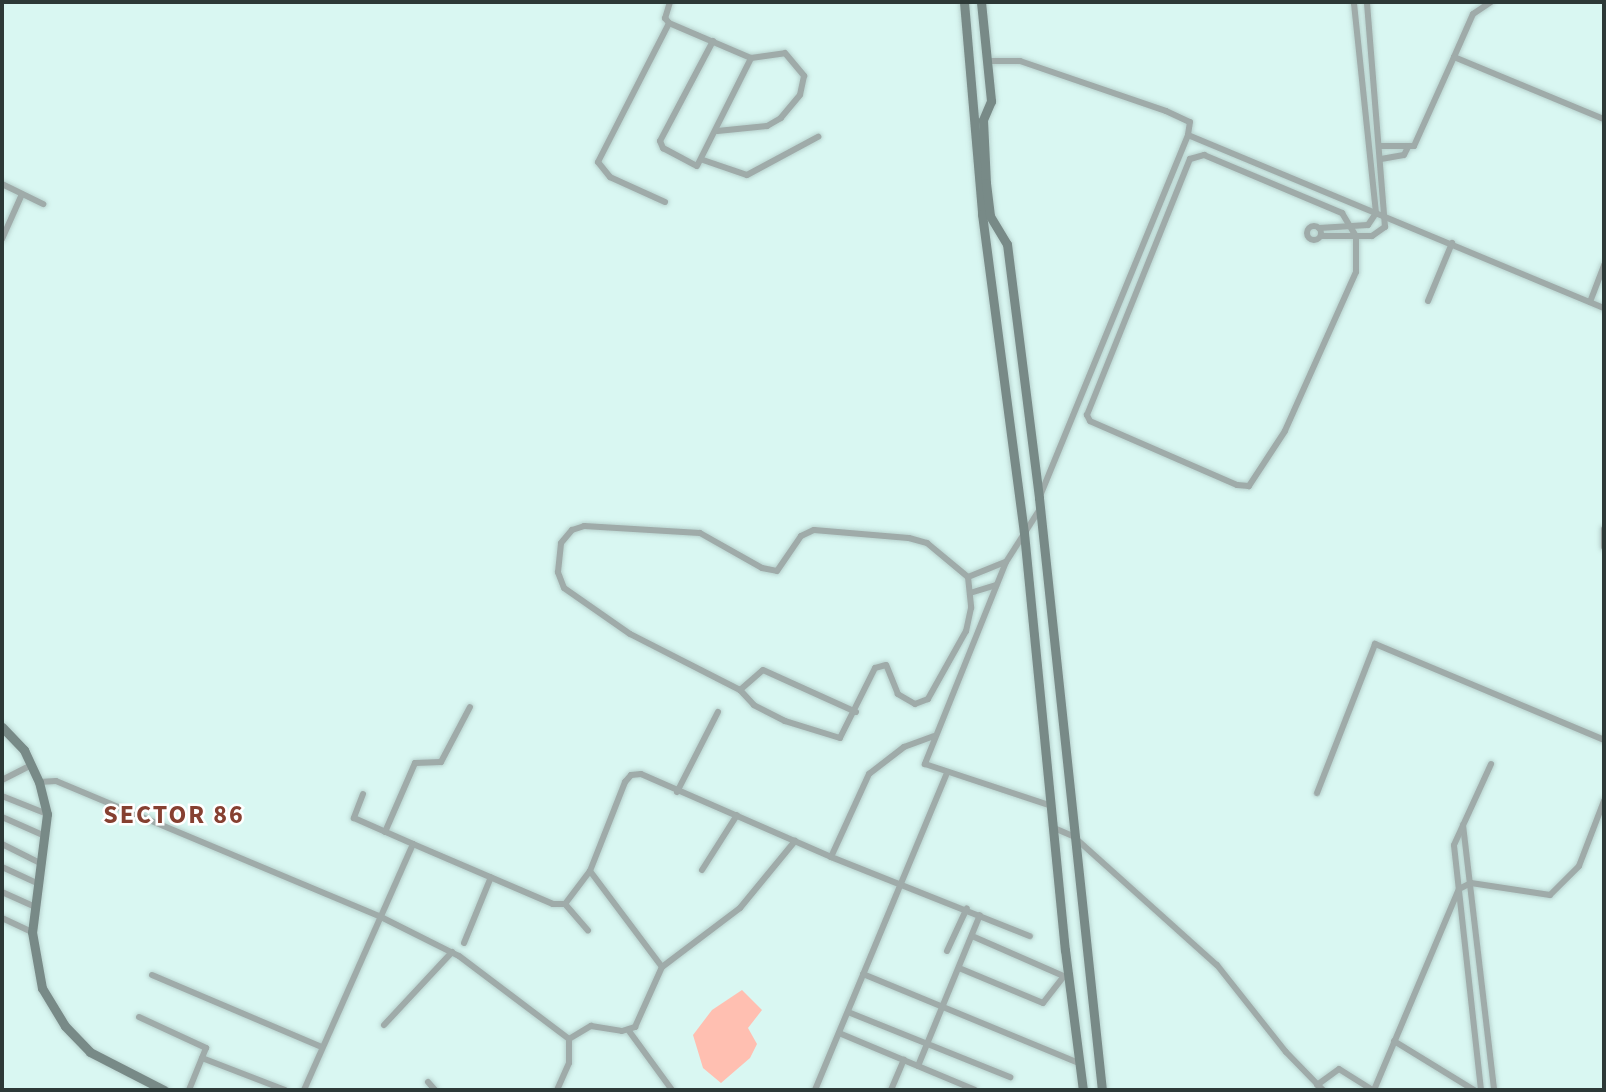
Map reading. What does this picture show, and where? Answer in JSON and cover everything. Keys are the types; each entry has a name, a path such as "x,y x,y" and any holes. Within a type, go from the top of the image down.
{"street":[{"path":"670,2 665,18 669,23 751,58 777,52 792,58 804,76 800,94 781,118 767,125 717,131"},
{"path":"981,2 991,101 983,120 986,183 990,216 1007,244 1039,498 1102,1090"},
{"path":"1354,2 1376,213 1370,224 1310,227 1307,236 1313,241 1321,236 1356,236 1380,232 1385,216 1367,2"},
{"path":"1380,146 1414,146 1473,14 1491,2"},
{"path":"962,4 982,214 1024,533 1055,828 1066,978 1083,1090"},
{"path":"665,202 610,177 598,162 669,23"},
{"path":"713,41 660,141 663,148 697,166 703,160 751,58"},
{"path":"1454,57 1604,119"},
{"path":"987,61 1020,61 1166,111 1190,122 1188,135 1039,498"},
{"path":"1188,135 1604,308"},
{"path":"703,160 747,176 818,137"},
{"path":"1381,159 1404,155 1408,147"},
{"path":"1194,156 1214,158 1342,213 1353,225 1356,236 1356,272 1285,431 1255,483 1237,485 1090,421 1087,408 1194,156"},
{"path":"2,184 43,204"},
{"path":"2,239 22,194"},
{"path":"1319,228 1321,236"},
{"path":"1428,302 1452,243"},
{"path":"1590,302 1604,265"},
{"path":"1040,509 1006,562 925,764 1052,806"},
{"path":"584,526 700,533 762,568 777,571 801,536 814,530 909,538 927,543 968,577 970,593 966,631 928,699 915,704 898,694 886,665 876,668 856,712 840,738 785,721 754,705 740,690 629,634 564,588 558,572 561,543 572,530 584,526"},
{"path":"1604,529 1604,547"},
{"path":"968,577 1006,562"},
{"path":"970,593 996,585"},
{"path":"1317,793 1376,644 1604,740"},
{"path":"740,690 763,670 856,712"},
{"path":"385,832 415,763 441,762 470,708"},
{"path":"677,792 718,712"},
{"path":"2,727 31,765 39,782 47,814 32,932 41,988 65,1026 90,1052 164,1090"},
{"path":"831,857 869,774 904,747 934,736"},
{"path":"1481,1090 1454,845 1491,764"},
{"path":"2,780 31,765"},
{"path":"815,1090 947,773"},
{"path":"565,904 590,871 631,775 641,774 831,857 901,881 1030,936"},
{"path":"39,782 56,780 379,916 452,952 569,1039"},
{"path":"363,794 354,818 553,904 565,904 588,930"},
{"path":"2,796 47,814"},
{"path":"1055,828 1073,836 1217,965 1320,1088 1339,1069 1373,1090 1459,889 1471,884 1550,895 1579,866 1604,801"},
{"path":"702,870 737,815"},
{"path":"2,817 46,836"},
{"path":"1462,824 1494,1090"},
{"path":"629,1031 641,1021 662,967 740,908 795,841"},
{"path":"2,844 42,864"},
{"path":"304,1090 413,844"},
{"path":"2,867 39,884"},
{"path":"590,871 662,967"},
{"path":"464,943 491,877"},
{"path":"2,892 34,907"},
{"path":"947,951 967,908"},
{"path":"918,1066 980,915"},
{"path":"2,918 32,932"},
{"path":"972,936 1066,978"},
{"path":"384,1025 452,952"},
{"path":"959,968 1043,1003 1066,978"},
{"path":"863,974 1079,1063"},
{"path":"152,975 322,1047"},
{"path":"848,1012 1010,1077"},
{"path":"139,1017 204,1046 189,1090"},
{"path":"569,1039 591,1026 629,1031 672,1090"},
{"path":"839,1033 975,1090"},
{"path":"557,1090 569,1063 569,1039"},
{"path":"1394,1041 1474,1090"},
{"path":"202,1058 285,1090"},
{"path":"891,1090 904,1060"},
{"path":"428,1082 435,1090"}],"shaded area":[{"path":"742,990 762,1010 748,1028 757,1044 750,1058 721,1083 703,1068 693,1035 712,1010"}],"district":[{"name":"SECTOR 86","path":"174,815"}]}
